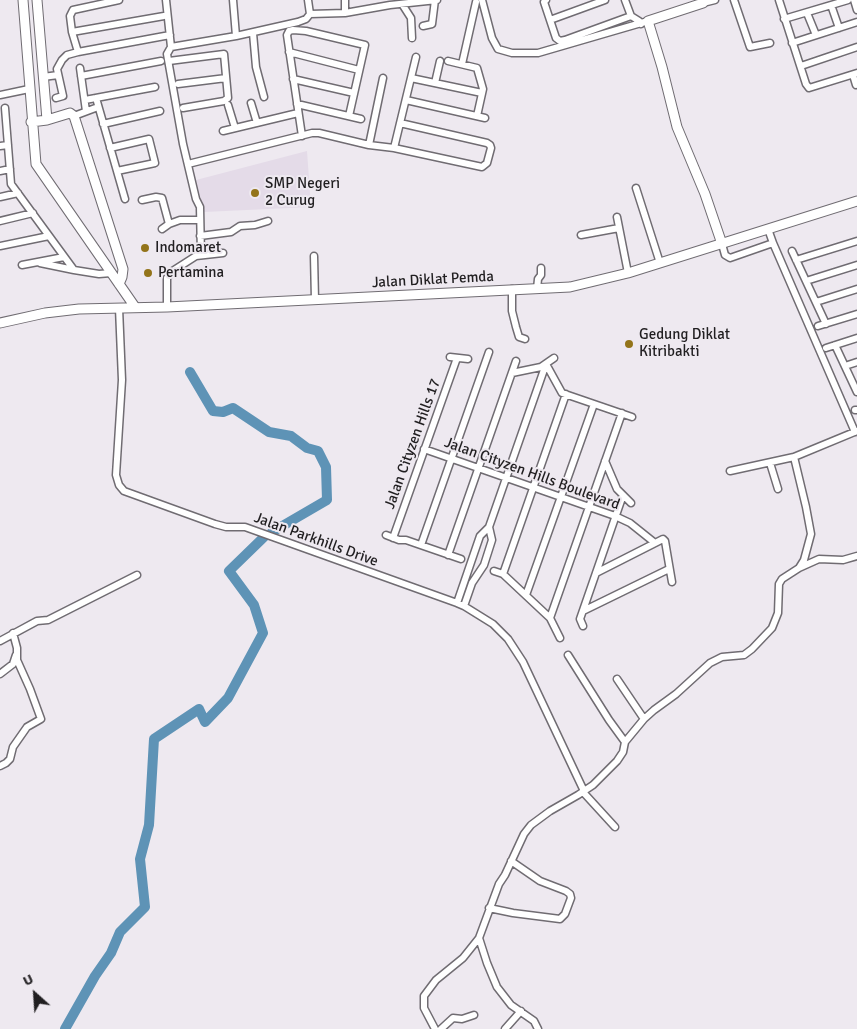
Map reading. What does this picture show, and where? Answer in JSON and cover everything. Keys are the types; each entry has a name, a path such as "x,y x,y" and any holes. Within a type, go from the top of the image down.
{"street":[{"path":"23,0 29,89 39,121"},
{"path":"37,0 43,77 36,164 39,171 135,307"},
{"path":"78,52 72,32 70,16 73,10 119,0"},
{"path":"164,0 164,16 171,46 167,54 178,109 177,115 196,199 200,207 201,255"},
{"path":"164,0 169,36"},
{"path":"233,0 236,36"},
{"path":"171,46 253,33 298,22 306,19 310,14 308,0"},
{"path":"345,0 346,13"},
{"path":"310,14 346,13 390,3 402,4 436,0 432,24 423,26"},
{"path":"546,0 544,2 556,38 560,41 631,16"},
{"path":"550,20 605,0"},
{"path":"625,0 631,16 644,23 662,68 678,127 705,194 725,255 730,258 773,243"},
{"path":"479,1 492,38 498,49 512,53 538,53 644,23 703,1 715,0"},
{"path":"734,0 750,47 770,43"},
{"path":"779,0 792,43 809,88 855,74 857,86"},
{"path":"784,19 848,0"},
{"path":"856,0 857,10"},
{"path":"462,64 479,1"},
{"path":"402,4 411,18 412,38"},
{"path":"831,5 839,28"},
{"path":"807,13 816,35"},
{"path":"72,32 164,16"},
{"path":"792,43 857,22"},
{"path":"302,136 287,35 289,31 306,31 365,45 349,116"},
{"path":"253,33 256,67 264,97"},
{"path":"70,94 59,97 57,69 67,55 169,36"},
{"path":"800,66 857,47"},
{"path":"290,52 359,70"},
{"path":"169,61 224,54 228,98 226,100 184,108"},
{"path":"394,148 416,57"},
{"path":"80,76 161,61"},
{"path":"435,83 444,61 477,68 483,89 476,116"},
{"path":"80,68 86,111"},
{"path":"43,77 58,76"},
{"path":"178,84 226,78"},
{"path":"369,145 383,78"},
{"path":"411,78 482,93"},
{"path":"293,79 354,93"},
{"path":"85,100 155,87"},
{"path":"0,95 29,89"},
{"path":"96,98 125,198"},
{"path":"406,100 485,118"},
{"path":"251,103 257,123"},
{"path":"297,104 361,119"},
{"path":"228,105 235,128"},
{"path":"74,116 98,107"},
{"path":"5,108 3,121 8,145 11,184 74,270"},
{"path":"103,124 160,111"},
{"path":"39,121 70,113 74,116 123,269 122,277 118,284"},
{"path":"223,131 298,113"},
{"path":"188,164 319,133 369,145 394,148 482,167 487,164 491,148 490,144 400,123"},
{"path":"110,148 149,139 154,163 117,171"},
{"path":"0,146 8,145"},
{"path":"0,171 10,169"},
{"path":"636,188 660,263"},
{"path":"0,197 18,193"},
{"path":"142,200 156,197 162,198 169,224"},
{"name":"Jalan Diklat Pemda","path":"0,323 45,313 80,309 315,300 570,287 628,273 857,201"},
{"path":"0,221 32,213"},
{"path":"617,216 628,273"},
{"path":"162,229 169,224 187,219 199,220"},
{"path":"200,236 231,232 240,226 255,225 268,221"},
{"path":"580,235 619,228"},
{"path":"730,471 794,457 856,431 768,229"},
{"path":"0,246 49,236"},
{"path":"796,260 857,241"},
{"path":"792,251 826,324"},
{"path":"167,306 168,275 179,266 201,255 223,254"},
{"path":"314,256 315,300"},
{"path":"22,265 64,257"},
{"path":"36,262 99,274 111,273"},
{"path":"806,281 857,265"},
{"path":"538,289 541,268"},
{"path":"512,289 512,310 516,327 519,337 525,339"},
{"path":"816,302 857,289"},
{"name":"Jalan Parkhills Drive","path":"119,308 122,380 116,475 119,485 124,491 215,524 226,527 245,527 457,603 493,624 508,639 523,662 583,791 615,827"},
{"path":"818,326 857,314"},
{"path":"826,348 857,338"},
{"path":"835,345 856,388"},
{"path":"421,545 489,352"},
{"name":"Jalan Cityzen Hills 17","path":"393,538 453,357 468,359"},
{"path":"512,373 540,367 554,358"},
{"path":"448,555 516,360"},
{"path":"845,366 857,362"},
{"path":"457,603 480,536 489,526 546,364"},
{"path":"546,364 562,393 632,417"},
{"path":"503,574 566,394"},
{"path":"526,595 594,404"},
{"path":"550,618 622,414"},
{"name":"Jalan Cityzen Hills Boulevard","path":"424,449 615,516 630,523 655,543"},
{"path":"794,457 811,534 804,560 799,568"},
{"path":"605,461 617,489 631,503"},
{"path":"770,463 778,489"},
{"path":"583,626 580,619 582,611 623,495"},
{"path":"464,606 472,583 484,565 492,540 489,526"},
{"path":"386,535 461,559"},
{"path":"596,573 663,539 665,541 672,582"},
{"path":"435,1029 424,1008 424,996 436,980 463,958 480,938 489,908 524,834 531,825 583,791 617,761 623,752 625,742 644,719 676,694 710,663 722,657 744,655 752,650 772,628 775,621 778,612 778,584 782,579 799,568 819,559 843,560 857,556"},
{"path":"582,611 669,569"},
{"path":"494,571 503,574 550,618 560,638"},
{"path":"0,641 37,621 48,620 137,575"},
{"path":"0,766 10,759 13,747 27,727 40,719 30,689 17,660 13,633"},
{"path":"0,674 13,664 17,653"},
{"path":"568,655 625,742"},
{"path":"617,679 644,719"},
{"path":"489,908 513,913 560,918 565,914 571,898 570,894 540,881 511,861"},
{"path":"480,938 497,988 511,1005 534,1021 538,1029"},
{"path":"505,1029 521,1011"},
{"path":"440,1029 453,1018 462,1019 474,1015"}],"shaded area":[{"name":"SMP Negeri 2 Curug","path":"307,151 311,207 204,212 196,180"}],"waterway":[{"path":"190,372 213,411 223,412 233,408 269,432 291,436 307,448 318,451 326,467 327,500 272,532"},
{"path":"65,1029 95,976 111,953 120,932 145,907 140,859 149,825 154,739 199,709 205,722 228,698 263,633 254,605 229,571 264,537"}],"place":[{"name":"SMP Negeri 2 Curug","path":"255,193"},
{"name":"Indomaret","path":"145,248"},
{"name":"Pertamina","path":"148,273"},
{"name":"Gedung Diklat Kitribakti","path":"629,344"}]}
